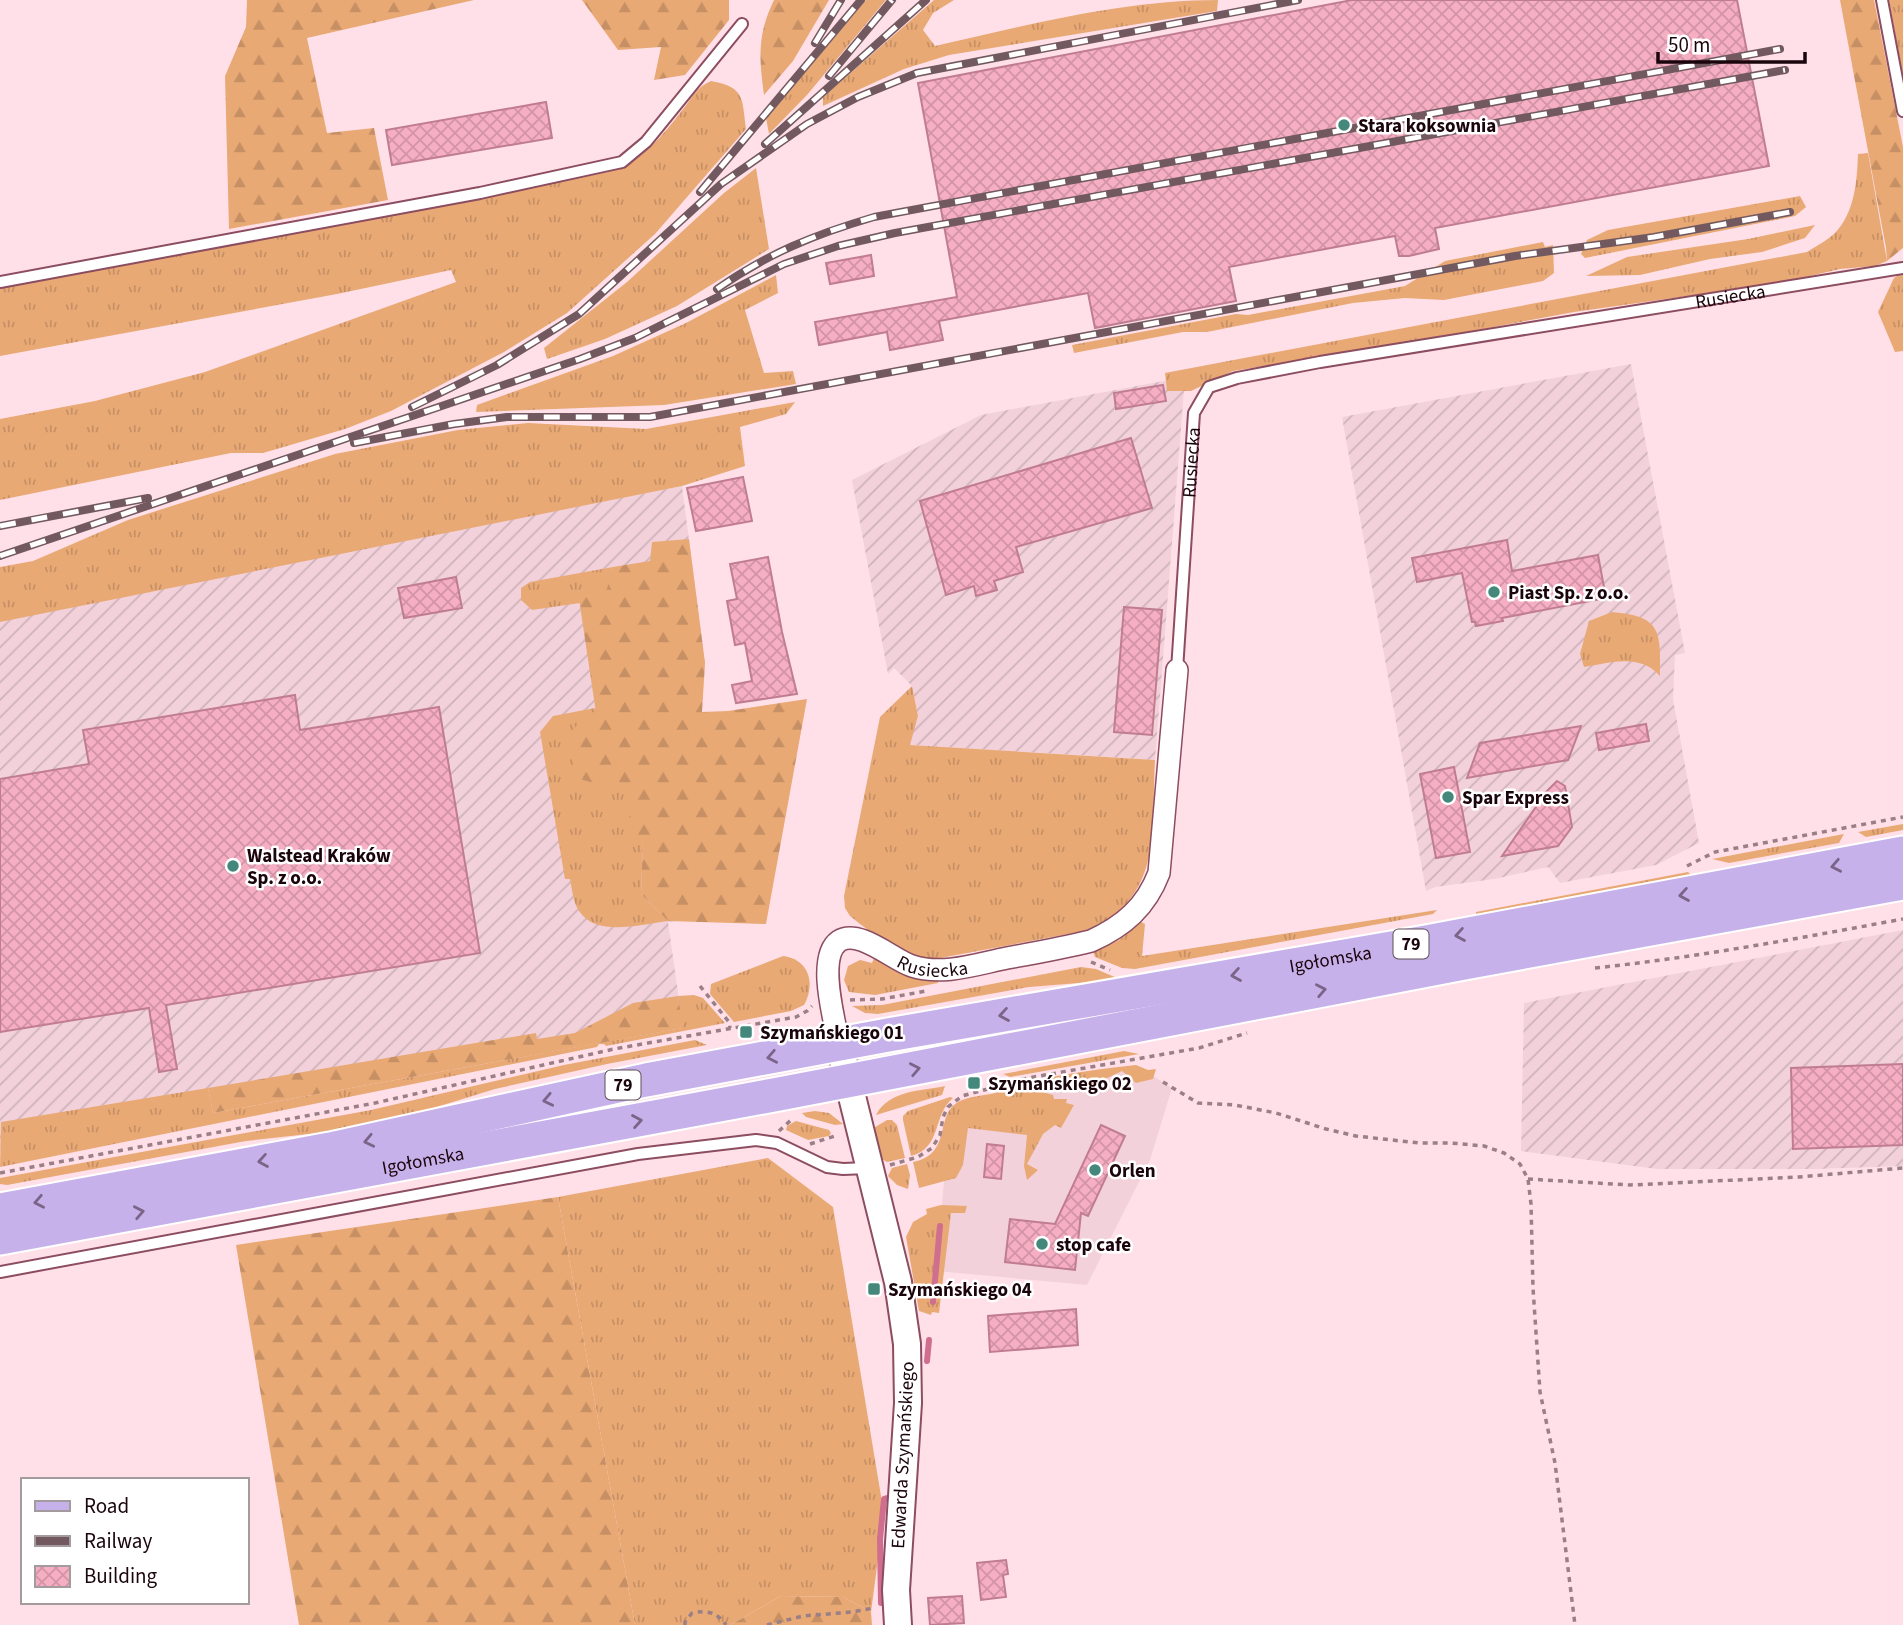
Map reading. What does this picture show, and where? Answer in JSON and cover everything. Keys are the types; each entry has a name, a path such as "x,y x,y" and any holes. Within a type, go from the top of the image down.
{"main road":[{"name":"Igołomska","path":"0,1210 330,1149 582,1093 839,1044 1426,942 1903,853"},
{"name":"Igołomska","path":"0,1238 1903,883"},
{"path":"1812,900 1903,897"}],"street":[{"name":"Rusiecka","path":"839,1044 828,968 832,949 840,941 854,939 873,945 921,969 948,970 1091,941 1111,932 1138,910 1152,891 1159,873 1177,670"},
{"path":"839,1044 848,1081"},
{"name":"Edwarda Szymańskiego","path":"848,1081 898,1282 907,1344 908,1403 898,1540 898,1616"}],"lane":[{"path":"1882,0 1903,111"},
{"path":"0,282 480,193 622,162 646,142 742,24"},
{"name":"Rusiecka","path":"1177,670 1194,412 1209,387 1237,378 1321,362 1903,268"},
{"path":"0,1272 638,1154 737,1141 770,1141 836,1169 870,1168"}],"path":[{"path":"1686,866 1715,852 1903,817"},
{"path":"1588,968 1671,960 1742,949 1903,919"},
{"path":"700,986 729,1022 730,1028"},
{"path":"0,1173 374,1103 551,1062 796,1017 807,1012 812,1005 818,1005"},
{"path":"870,1168 923,1155 937,1141 943,1117 954,1101 962,1096 1000,1085 1104,1063 1199,1048 1258,1030"},
{"path":"1163,1082 1198,1103 1235,1105 1276,1113 1356,1136 1484,1146 1504,1153 1520,1164 1528,1179 1533,1229 1533,1288 1540,1392 1555,1463 1574,1625"},
{"path":"778,1131 796,1116"},
{"path":"808,1144 838,1135"},
{"path":"1528,1179 1630,1185 1799,1177 1903,1168"},
{"path":"685,1625 692,1613 704,1611 716,1614 726,1625"},
{"path":"767,1625 803,1616 898,1616"}],"shaded area":[{"path":"1631,364 1685,653 1675,655 1673,699 1699,843 1656,865 1560,883 1548,867 1494,879 1435,887 1426,891 1342,417"},
{"path":"1185,377 1155,760 909,745 918,716 912,686 894,668 888,674 852,480 981,415"},
{"path":"682,486 705,663 686,920 668,922 683,1028 0,1151 0,619"},
{"path":"1903,930 1903,1166 1657,1169 1521,1151 1524,1003"},
{"path":"1139,1067 1172,1088 1150,1160 1087,1285 936,1271 950,1114 1040,1080"}],"green space":[{"path":"247,0 474,0 307,38 327,133 374,128 388,200 229,229 225,76 246,27"},
{"path":"582,0 729,0 729,20 685,75 654,80 661,47 618,50"},
{"path":"774,0 829,0 793,61 764,95 761,69 762,36"},
{"path":"866,0 886,0 807,95 769,134 766,118"},
{"path":"934,0 954,0 933,13 923,30 935,46 1111,9 1218,0 1217,11 949,55 904,69 823,106 823,97"},
{"path":"1840,0 1874,0 1903,147 1903,248 1887,261 1886,248"},
{"path":"1889,0 1903,0 1903,77"},
{"path":"711,81 730,87 740,96 746,129 655,234 567,313 504,352 391,411 345,429 263,453 231,453 0,500 0,419 95,401 205,372 456,282 451,270 337,294 0,356 0,287 608,172 641,155 668,128 696,92"},
{"path":"1868,153 1887,261 1875,266 1840,269 1780,283 1574,312 1233,371 1191,391 1167,391 1165,373 1807,252 1832,236 1842,225 1854,196 1858,154"},
{"path":"756,168 769,249 677,306 605,339 547,359 544,348 627,282 724,193"},
{"path":"1800,196 1806,207 1795,216 1585,258 1581,254 1587,240 1608,230"},
{"path":"1815,225 1805,238 1762,252 1710,259 1640,275 1586,276 1627,257 1748,239"},
{"path":"1543,242 1545,247 1553,245 1554,273 1543,281 1444,300 1405,298 1353,303 1207,332 1183,332 1074,353 1072,345 1405,286 1445,261"},
{"path":"1903,272 1903,351 1895,352 1878,312 1894,278"},
{"path":"776,275 778,293 745,310 764,373 793,371 796,384 664,405 476,412 477,405 613,356 686,323"},
{"path":"795,402 786,414 740,427 745,466 682,486 0,622 0,567 33,561 128,520 335,454 458,430 528,423 646,429"},
{"path":"689,539 705,663 702,712 728,711 807,699 766,924 668,921 641,894 643,841 625,823 636,807 635,794 572,777 575,727 596,713 579,599 607,589 613,567 650,561 652,542"},
{"path":"613,567 608,589 580,599 580,603 532,610 521,600 521,588 530,582"},
{"path":"1612,612 1640,617 1655,629 1660,648 1660,676 1643,664 1634,662 1584,667 1580,654 1589,621"},
{"path":"912,686 918,716 910,745 1155,760 1152,838 1148,861 1141,882 1128,901 1110,918 1084,931 935,959 901,950 850,916 845,908 844,896 880,717"},
{"path":"595,708 635,794 643,841 641,894 668,921 620,927 597,924 579,911 570,879 565,879 540,732 553,716"},
{"path":"1903,824 1903,830 1866,837 1858,832"},
{"path":"1844,834 1839,843 1729,863 1712,859"},
{"path":"1688,872 1695,879 1476,919 1476,912"},
{"path":"1437,910 1433,914 1135,969 1122,968 1095,957 1093,951 1119,940 1141,922 1145,924 1142,956"},
{"path":"783,956 799,962 808,974 808,997 804,1005 791,1011 734,1022 710,994 711,984"},
{"path":"874,958 904,974 938,983 875,995 849,992 844,980 848,966 860,960 872,963"},
{"path":"1081,967 1096,969 1117,980 1029,987 878,1014 865,1013 852,1006 882,1005"},
{"path":"694,995 703,998 725,1023 606,1046 599,1044 597,1047 0,1167 1,1122 208,1088 213,1113 682,1028 678,996"},
{"path":"678,996 683,1028 213,1113 208,1088 536,1033 537,1039 575,1033 633,1003"},
{"path":"695,1040 707,1045 495,1089 355,1129 246,1141 7,1185 0,1184 0,1178 371,1110 564,1065"},
{"path":"1124,1051 1139,1054 1010,1077 1003,1074"},
{"path":"1136,1065 1148,1070 1156,1069 1153,1079 1136,1083 1122,1071 1078,1092 1041,1081 1039,1091 1053,1095 1054,1099 1067,1099 1066,1103 1074,1105 1061,1128 1055,1125 1043,1134 1027,1164 1038,1170 1027,1180 1024,1166 1027,1135 968,1128 963,1165 956,1178 919,1188 913,1162 934,1151 946,1116 958,1102 1057,1076"},
{"path":"945,1086 942,1095 876,1115 897,1096"},
{"path":"953,1098 946,1105 928,1146 911,1156 903,1116 908,1111"},
{"path":"802,1113 829,1113 843,1124 835,1125 806,1117"},
{"path":"892,1120 897,1125 905,1158 887,1162 879,1157 872,1129"},
{"path":"796,1121 829,1130 831,1133 829,1136 808,1140 786,1130 787,1126"},
{"path":"768,1158 833,1207 884,1514 871,1612 843,1597 781,1596 730,1625 635,1625 558,1197"},
{"path":"907,1164 910,1175 908,1189 897,1185 888,1176 892,1168"},
{"path":"558,1197 635,1625 299,1625 236,1245"},
{"path":"941,1205 967,1206 965,1213 951,1213 939,1313 932,1312 931,1315 919,1311 906,1237 913,1222 927,1214 926,1209"},
{"path":"781,1596 843,1597 871,1612 872,1625 730,1625"}],"building":[{"name":"Stara koksownia","path":"1352,0 1737,0 1769,166 1435,228 1439,249 1409,256 1399,256 1395,236 1229,267 1236,301 1095,328 1088,293 939,321 943,340 890,350 887,332 819,345 815,322 957,297 918,83"},
{"path":"546,102 552,138 392,165 386,130"},
{"path":"871,255 874,276 830,284 826,263"},
{"path":"1163,385 1166,401 1116,409 1114,393"},
{"path":"1131,438 1152,508 1016,547 1023,572 994,581 997,590 976,596 974,586 946,595 920,501"},
{"path":"743,477 752,521 696,531 687,488"},
{"path":"1507,540 1512,571 1598,555 1606,598 1502,618 1503,621 1476,626 1475,622 1472,622 1462,573 1417,582 1412,558"},
{"path":"768,557 797,694 736,703 732,685 752,681 745,643 735,645 727,601 737,599 730,564"},
{"path":"456,577 462,608 404,618 398,588"},
{"path":"1124,607 1162,610 1152,735 1114,732"},
{"name":"Walstead Kraków Sp. z o.o.","path":"295,695 300,730 439,707 480,953 166,1005 177,1069 159,1072 149,1008 0,1032 0,779 89,764 83,730"},
{"path":"1646,724 1649,741 1599,750 1596,733"},
{"path":"1581,726 1568,760 1467,778 1480,743"},
{"path":"1454,767 1470,852 1436,858 1420,774"},
{"path":"1557,781 1565,786 1572,827 1558,846 1502,856 1547,791"},
{"path":"1903,1064 1903,1145 1793,1149 1791,1068"},
{"path":"1101,1125 1125,1136 1088,1216 1081,1213 1075,1270 1005,1262 1010,1219 1055,1224"},
{"path":"987,1144 1004,1146 1001,1179 984,1177"},
{"path":"1076,1309 1078,1345 990,1352 988,1316"},
{"path":"1006,1560 1008,1574 1003,1575 1006,1597 981,1600 977,1563"},
{"path":"962,1596 964,1623 930,1625 928,1598"}],"waterway":[{"path":"933,1302 940,1226"},
{"path":"927,1361 929,1340"},
{"path":"881,1603 880,1539 884,1499 888,1498"}],"railway":[{"path":"815,43 841,0"},
{"path":"700,192 861,0"},
{"path":"829,76 892,0"},
{"path":"765,144 926,0"},
{"path":"412,407 497,365 579,314 721,184 807,124 858,97 917,73 1298,0"},
{"path":"717,289 792,246 874,217 1780,49"},
{"path":"0,556 580,359 635,338 784,264 838,246 895,233 1785,70"},
{"path":"354,443 507,417 650,417 1515,256 1654,237 1790,212"},
{"path":"0,526 148,498"}],"place":[{"name":"Stara koksownia","path":"1344,125"},
{"name":"Piast Sp. z o.o.","path":"1494,592"},
{"name":"Spar Express","path":"1448,797"},
{"name":"Walstead Kraków Sp. z o.o.","path":"233,866"},
{"name":"Szymańskiego 01","path":"746,1032"},
{"name":"Szymańskiego 02","path":"974,1083"},
{"name":"Orlen","path":"1095,1170"},
{"name":"stop cafe","path":"1042,1244"},
{"name":"Szymańskiego 04","path":"874,1289"}]}
